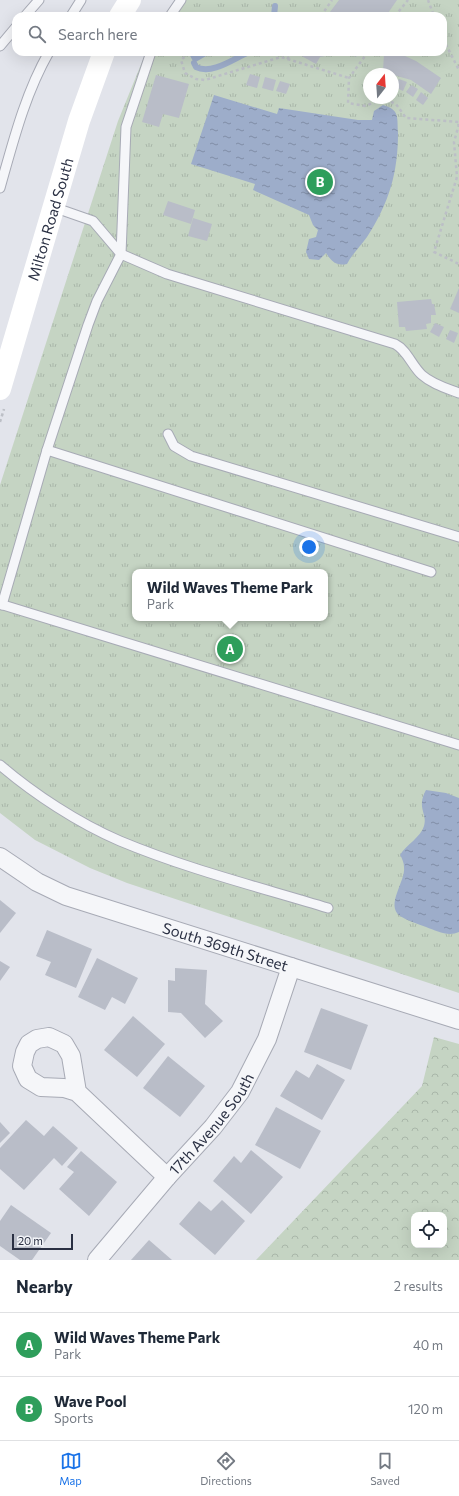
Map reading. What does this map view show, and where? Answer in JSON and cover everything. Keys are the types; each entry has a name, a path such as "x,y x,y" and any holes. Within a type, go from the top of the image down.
{"street":[{"path":"122,12 130,0"},
{"name":"Milton Road South","path":"0,389 79,121 103,56"},
{"name":"South 369th Street","path":"0,857 37,882 66,896 459,1020"},
{"name":"17th Avenue South","path":"97,1260 167,1177 223,1115 240,1092 251,1073 272,1027 291,967"},
{"path":"77,1092 167,1177"}],"lane":[{"path":"28,12 39,0"},
{"path":"74,12 81,0"},
{"path":"173,12 182,0"},
{"path":"0,53 3,42 12,32"},
{"path":"1,186 25,106 40,68 47,56"},
{"path":"150,56 126,127 121,254 97,301 47,450 1,605 459,745"},
{"path":"53,207 93,221 121,254 168,274 204,287 395,344 402,348 422,374 433,382 459,393"},
{"path":"168,434 174,446 191,456 459,538"},
{"path":"47,450 431,572"},
{"path":"0,765 38,795 119,841 170,860 328,908"}],"path":[{"path":"324,12 332,0"},
{"path":"398,12 408,0"},
{"path":"428,0 432,12"},
{"path":"447,47 459,70"},
{"path":"186,56 181,60 186,73 196,79 205,80 281,57 349,78"},
{"path":"365,56 349,78 348,102 366,106 377,101 386,100 396,104 406,118 459,123 454,142 457,176 434,252 459,264"}],"green space":[{"path":"176,0 459,0 459,993 127,883 90,868 35,840 0,813 0,485 118,121 144,56 447,56 447,12 167,12"},
{"path":"434,1037 459,1044 459,1260 256,1260 422,1086"}],"water":[{"path":"190,56 206,56 194,63"},
{"path":"214,95 277,114 279,108 358,120 372,120 374,111 383,105 395,112 398,123 398,148 391,187 375,224 347,264 335,263 326,253 319,260 309,259 306,252 309,239 316,237 318,230 313,225 309,215 253,190 255,184 191,164"},
{"path":"426,790 446,793 459,798 459,932 451,934 442,933 416,924 400,916 396,911 395,906 395,899 404,873 404,864 400,855 420,834 424,826 425,818 422,802"}],"building":[{"path":"339,0 397,0 389,12 330,12"},
{"path":"302,56 325,56 320,57 316,64"},
{"path":"384,56 405,56 416,61 441,78 431,94 411,80 399,77 399,68 383,68"},
{"path":"250,74 260,77 257,88 246,85"},
{"path":"156,75 189,84 179,118 163,114 159,127 142,122"},
{"path":"265,77 276,80 273,91 262,88"},
{"path":"399,79 407,82 403,91 399,89"},
{"path":"280,81 290,84 286,94 276,91"},
{"path":"411,85 418,89 413,97 406,92"},
{"path":"421,92 428,98 423,105 416,100"},
{"path":"168,201 195,210 191,224 163,215"},
{"path":"193,218 212,224 207,241 188,236"},
{"path":"459,288 459,313 450,309"},
{"path":"431,299 432,304 434,304 436,315 431,315 431,323 426,324 427,329 406,331 405,327 399,327 397,302"},
{"path":"435,323 444,327 439,337 430,332"},
{"path":"450,330 458,333 454,343 446,339"},
{"path":"0,900 16,913 0,933"},
{"path":"47,930 92,949 76,988 45,975 51,962 36,956"},
{"path":"97,958 138,978 125,1004 112,997 105,1010 78,997"},
{"path":"0,961 10,967 0,981"},
{"path":"175,968 207,970 205,1004 223,1021 205,1038 181,1013 168,1012 168,980 175,981"},
{"path":"321,1008 368,1025 351,1070 304,1052"},
{"path":"133,1016 165,1044 137,1077 104,1050"},
{"path":"168,1056 205,1086 180,1117 143,1088"},
{"path":"317,1064 345,1080 322,1120 280,1096 296,1070 309,1078"},
{"path":"276,1107 321,1131 300,1169 255,1145"},
{"path":"26,1120 44,1136 53,1126 78,1148 62,1166 54,1158 24,1190 0,1169 0,1148"},
{"path":"0,1122 10,1133 0,1143"},
{"path":"251,1150 283,1177 251,1214 213,1181 234,1156 241,1163"},
{"path":"81,1151 117,1182 89,1216 59,1189 74,1172 67,1167"},
{"path":"222,1200 245,1221 215,1255 179,1224 199,1201 211,1211"},
{"path":"11,1205 51,1233 32,1260 20,1260 0,1246 0,1221"},
{"path":"149,1240 172,1260 131,1260"}],"waterway":[{"path":"274,12 275,6"},
{"path":"194,63 196,67 202,69 216,68 241,56"}],"place":[{"name":"Wave Pool","path":"320,182"},
{"name":"Wild Waves Theme Park","path":"230,649"}]}
